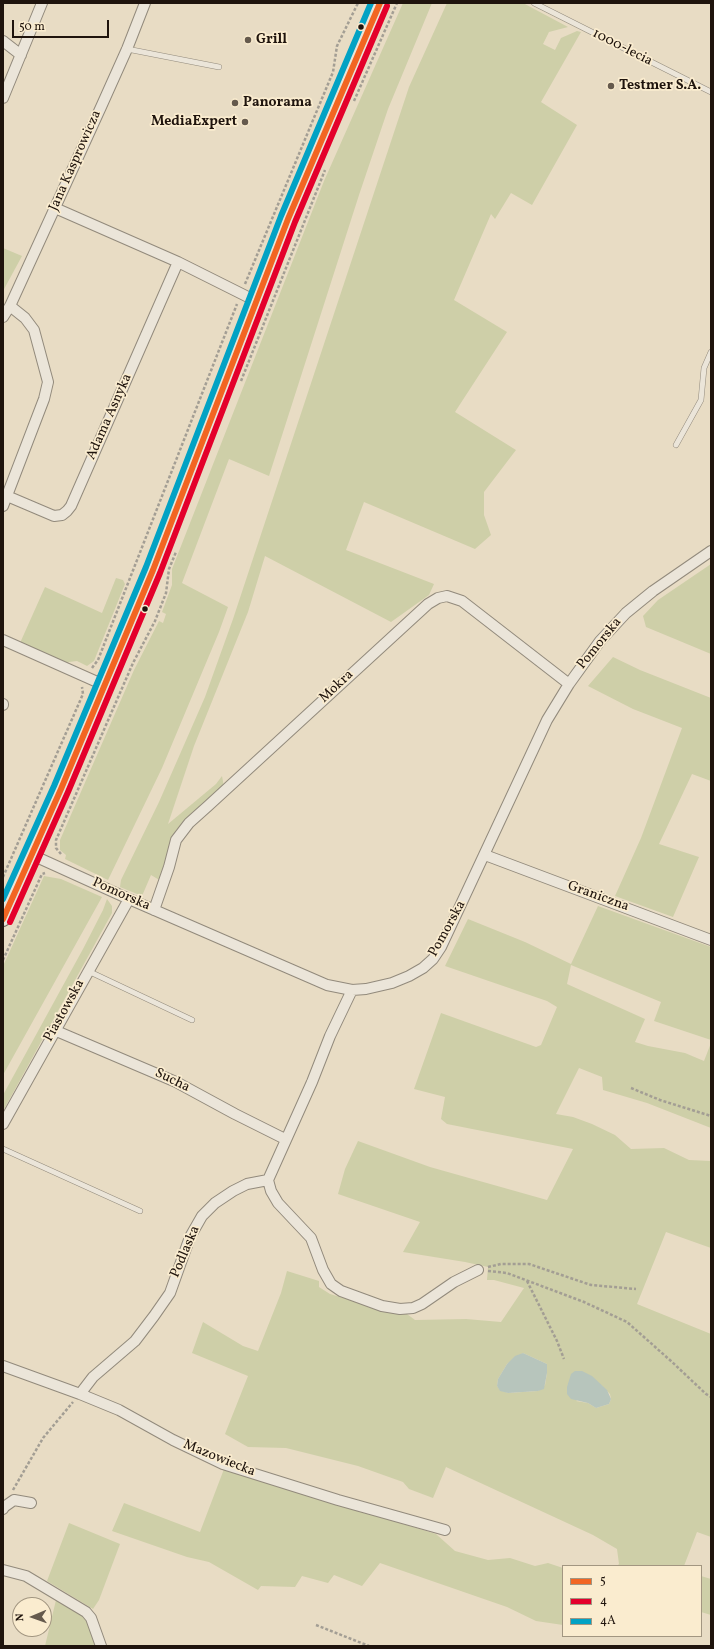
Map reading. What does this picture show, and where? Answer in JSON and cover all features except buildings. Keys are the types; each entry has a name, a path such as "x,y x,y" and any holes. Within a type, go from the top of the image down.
{"main road":[{"path":"3,919 61,789 153,570 288,219 380,3"}],"street":[{"path":"3,98 42,3"},
{"name":"Jana Kasprowicza","path":"3,317 10,306 127,49 145,3"},
{"path":"3,41 21,55"},
{"path":"55,208 178,262 256,301"},
{"name":"Adama Asnyka","path":"7,496 54,516 62,514 71,506 178,262"},
{"path":"3,506 44,399 48,382 34,330 25,318 10,306"},
{"name":"Pomorska","path":"32,855 129,900 327,985 352,990 373,988 392,983 409,976 423,968 433,959 441,947 547,720 569,684 600,641 626,613 652,591 711,551"},
{"name":"Mokra","path":"154,910 169,867 176,840 189,822 214,801 428,604 438,598 447,596 462,601 569,684"},
{"path":"3,640 104,685"},
{"name":"Graniczna","path":"485,855 711,940"},
{"name":"Piastowska","path":"3,1124 54,1030 129,900"},
{"path":"352,990 330,1036 312,1082 285,1139 268,1180 271,1191 278,1203 311,1238 323,1270 331,1284 341,1291 382,1306 400,1309 413,1308 422,1304 454,1282 478,1270"},
{"name":"Sucha","path":"54,1030 176,1082 285,1139"},
{"name":"Podlaska","path":"80,1394 93,1378 135,1342 158,1310 170,1292 190,1237 202,1216 215,1203 233,1191 247,1184 268,1180"},
{"name":"Mazowiecka","path":"3,1366 119,1410 186,1447 223,1464 338,1500 445,1530"},
{"path":"3,1507 14,1500 31,1503"},
{"path":"3,1570 26,1576 86,1612 91,1618 101,1646"}],"lane":[{"name":"1000-lecia","path":"534,3 711,92"},
{"path":"127,49 219,67"},
{"path":"676,445 701,400 704,368 711,352"},
{"path":"88,971 192,1020"},
{"path":"3,1149 140,1211"}],"path":[{"path":"87,670 94,667 98,660 242,294 333,72 337,46 358,3"},
{"path":"351,108 398,3"},
{"path":"240,384 327,164"},
{"path":"62,854 59,854 56,848 56,840 133,663 155,620 166,593 169,569 178,547"},
{"path":"3,877 84,694 82,686 79,682"},
{"path":"3,960 42,874 47,873"},
{"path":"631,1088 660,1100 711,1116"},
{"path":"478,1270 501,1264 529,1264 591,1285 636,1289"},
{"path":"478,1270 507,1273 584,1302 627,1322 711,1397"},
{"path":"526,1280 557,1341 564,1359"},
{"path":"3,1507 43,1438 80,1394"},
{"path":"316,1625 369,1646"}],"green space":[{"path":"403,3 432,3 388,109 269,476 229,459 182,583 228,607 162,768 108,880 65,859 66,855 60,850 60,840 134,670 159,621 163,623 166,614 162,612 172,585 172,569 324,181"},
{"path":"447,3 523,3 568,27 549,32 543,44 555,50 561,38 577,31 581,32 541,102 577,125 532,205 511,193 495,219 491,214 454,300 507,332 455,412 516,450 484,492 484,515 491,535 475,549 364,502 346,550 434,584 429,595 391,622 265,556 248,612 194,746 168,824 216,784 222,776 224,787 176,830 161,881 151,875 142,896 120,887 121,880 159,802 205,697 233,619 409,87"},
{"path":"3,248 22,256 3,291"},
{"path":"711,564 711,654 646,627 643,616 658,600"},
{"path":"116,578 123,580 125,584 94,661 87,666 77,661 66,664 20,643 45,587 102,613"},
{"path":"613,657 640,670 711,698 711,781 692,774 659,844 699,857 673,917 615,896 641,838 682,728 633,709 588,686"},
{"path":"44,876 61,879 102,897 3,1075 3,966"},
{"path":"107,899 112,906 112,913 3,1111 3,1095 83,949"},
{"path":"598,906 711,947 711,1040 654,1021 661,1002 571,965 567,984 645,1019 635,1042 685,1053 704,1061 711,1043 711,1128 647,1103 603,1090 602,1077 579,1068 556,1114 573,1117 592,1124 615,1135 631,1149 664,1148 689,1160 711,1161 711,1248 666,1232 637,1304 711,1334 711,1537 697,1532 684,1565 618,1565 617,1549 593,1535 446,1467 433,1498 409,1489 403,1482 358,1466 286,1448 248,1447 225,1434 248,1376 192,1353 203,1322 243,1346 258,1351 281,1293 287,1271 319,1281 319,1287 330,1294 398,1314 407,1314 415,1320 466,1319 501,1322 524,1288 494,1280 487,1280 488,1267 403,1252 420,1222 338,1194 345,1169 358,1141 430,1167 547,1200 573,1149 447,1124 441,1119 445,1097 414,1089 441,1013 536,1047 541,1045 557,1007 547,1001 445,966 468,919 525,942 571,964","holes":["523,1353 547,1364 545,1385 538,1391 508,1393 500,1390 497,1386 498,1379 507,1364","601,1385 610,1394 611,1399 609,1404 596,1408 588,1403 576,1401"]},
{"path":"224,1469 436,1534 455,1551 488,1560 510,1558 535,1566 548,1563 562,1568 562,1625 536,1621 507,1607 380,1563 362,1586 334,1575 328,1583 302,1576 295,1587 261,1586 258,1590 209,1562 187,1557 112,1531 124,1503 200,1532"},
{"path":"69,1523 120,1544 99,1600 93,1609 47,1581"},
{"path":"702,1576 711,1579 711,1615 702,1612"},
{"path":"56,1600 84,1615 90,1628 95,1646 45,1646 47,1637 52,1637 52,1617"}],"shaded area":[{"path":"523,1353 547,1364 544,1389 538,1391 508,1393 500,1391 497,1386 498,1379 507,1364 515,1356"},
{"path":"575,1371 582,1371 592,1376 607,1390 611,1399 609,1404 596,1408 588,1403 571,1399 567,1394 567,1387 571,1374"}],"transit line":[{"name":"4A","path":"3,899 54,786 146,567 281,216 371,3"},
{"name":"5","path":"3,919 61,789 153,570 288,219 380,3"},
{"name":"4","path":"10,922 68,792 160,573 295,222 387,6"}],"place":[{"name":"Grill","path":"248,40"},
{"name":"Testmer S.A.","path":"611,86"},
{"name":"Panorama","path":"235,103"},
{"name":"MediaExpert","path":"245,122"}]}
